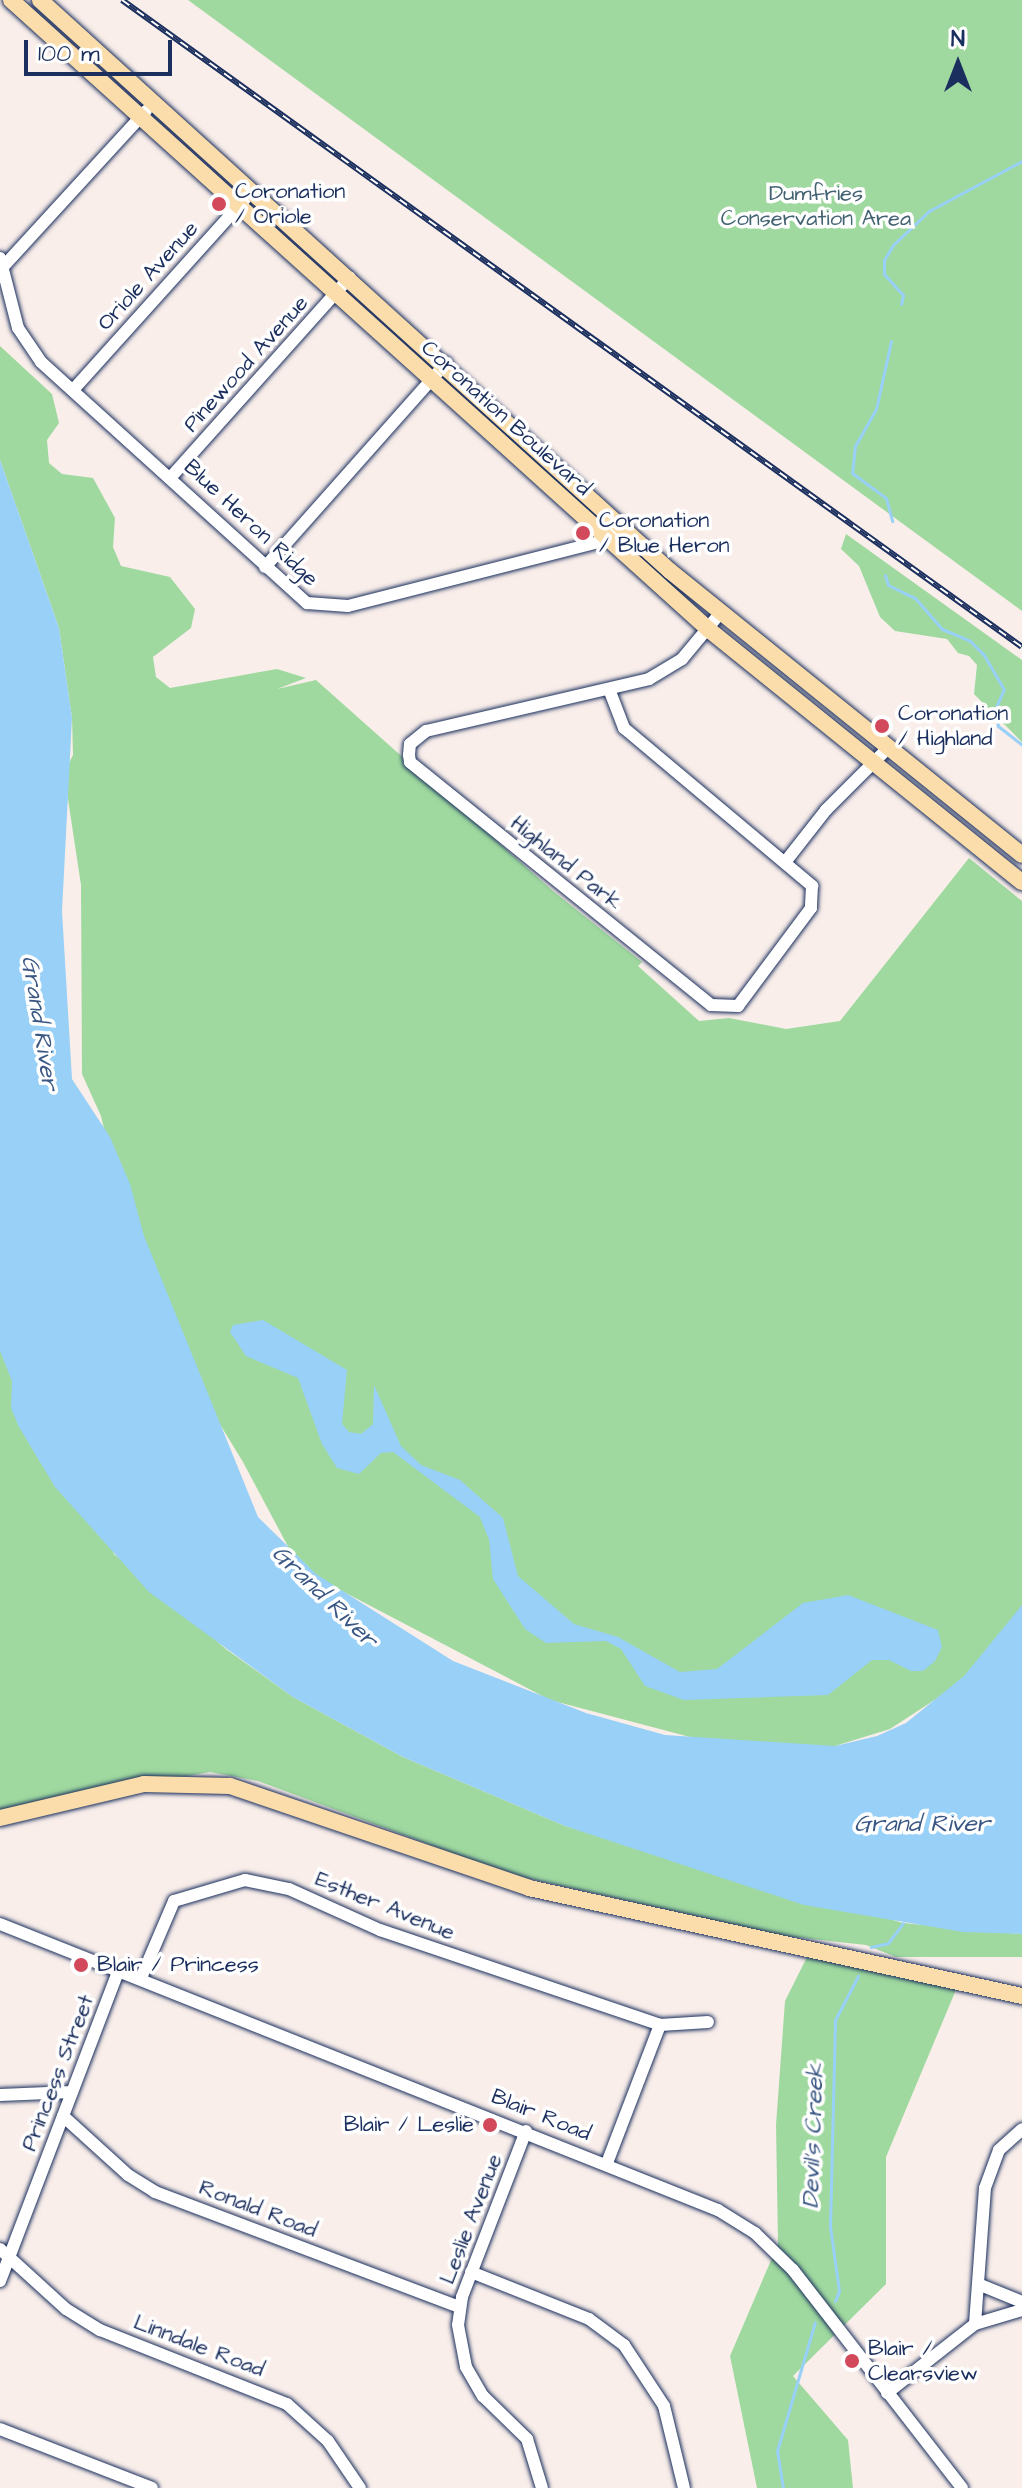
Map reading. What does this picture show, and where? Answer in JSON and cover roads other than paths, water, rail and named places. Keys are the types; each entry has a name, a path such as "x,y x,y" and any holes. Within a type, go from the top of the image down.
{"main road":[{"name":"Coronation Boulevard","path":"11,0 35,4 155,100 623,526 888,748 1022,855"},
{"name":"Coronation Boulevard","path":"35,4 141,118 607,540 708,629 1022,882"},
{"path":"495,438 509,422"},
{"path":"0,1818 144,1784 190,1781 264,1795 529,1888 1022,1996"}],"street":[{"path":"1,263 155,100"},
{"name":"Oriole Avenue","path":"73,390 254,190"},
{"name":"Blue Heron Ridge","path":"1,263 24,340 73,390 307,603 348,606 607,540 623,526"},
{"name":"Pinewood Avenue","path":"171,477 350,277"},
{"path":"265,567 429,378 446,363"},
{"name":"Highland Park","path":"609,689 624,728 786,861 812,886 811,908 747,999 726,1008 711,1005 410,762 410,744 426,731 609,689 667,670 722,611"},
{"path":"786,861 888,748"},
{"name":"Esther Avenue","path":"141,1978 174,1901 245,1880 289,1889 380,1930 660,2025 708,2022"},
{"name":"Blair Road","path":"0,1924 700,2201 755,2233 793,2270 962,2488"},
{"name":"Princess Street","path":"0,2281 5,2252 63,2116 119,1969"},
{"path":"607,2163 660,2025"},
{"path":"0,2095 72,2092"},
{"name":"Ronald Road","path":"63,2116 83,2129 128,2175 155,2192 460,2307"},
{"path":"975,2324 987,2179 999,2150 1022,2129"},
{"name":"Leslie Avenue","path":"526,2131 460,2307 460,2351 483,2396 527,2439 542,2488"},
{"name":"Linndale Road","path":"5,2252 66,2309 100,2330 287,2404 328,2441 360,2488"},
{"path":"471,2272 589,2319 624,2345 664,2406 684,2488"},
{"path":"978,2284 1022,2302"},
{"path":"887,2393 975,2324 1022,2310"},
{"path":"0,2429 152,2488"}],"water":[{"name":"Grand River","path":"0,460 59,628 72,718 62,911 72,1079 110,1137 130,1184 144,1236 258,1517 316,1574 453,1661 586,1713 665,1735 835,1746 877,1736 906,1723 964,1676 1022,1605 1022,1934 963,1932 804,1905 565,1826 403,1757 293,1697 149,1592 55,1487 11,1408 12,1381 0,1351"},
{"path":"263,1320 347,1370 342,1424 349,1432 361,1434 373,1424 374,1385 401,1446 421,1465 460,1480 503,1518 518,1576 574,1624 618,1637 680,1672 717,1669 803,1603 848,1595 938,1630 942,1647 935,1661 923,1671 911,1671 889,1660 872,1660 828,1695 684,1700 645,1686 621,1649 606,1641 546,1643 525,1629 493,1579 489,1540 480,1517 393,1452 381,1453 359,1474 337,1468 322,1444 298,1378 246,1356 230,1332 233,1325"}],"waterway":[{"path":"901,304 903,295 884,274 884,260 893,245 929,211 1022,161"},
{"path":"891,341 876,409 855,446 852,473 886,498 892,521"},
{"path":"885,575 888,585 915,598 942,629 970,641 984,655 1004,689 995,709 998,726 1022,745"},
{"name":"Devil's Creek","path":"871,1947 888,1943 903,1923"},
{"name":"Devil's Creek","path":"835,2301 839,2291 830,2226 835,2020 858,1976"},
{"name":"Devil's Creek","path":"783,2488 777,2451 815,2322"}],"railway":[{"path":"122,0 1022,647"}],"place":[{"name":"Coronation / Oriole","path":"219,204"},
{"name":"Coronation / Blue Heron","path":"583,533"},
{"name":"Coronation / Highland","path":"882,726"},
{"name":"Blair / Princess","path":"81,1965"},
{"name":"Blair / Leslie","path":"490,2125"},
{"name":"Blair / Clearsview","path":"852,2361"}],"park label":[{"name":"Dumfries Conservation Area","path":"816,206"}]}
